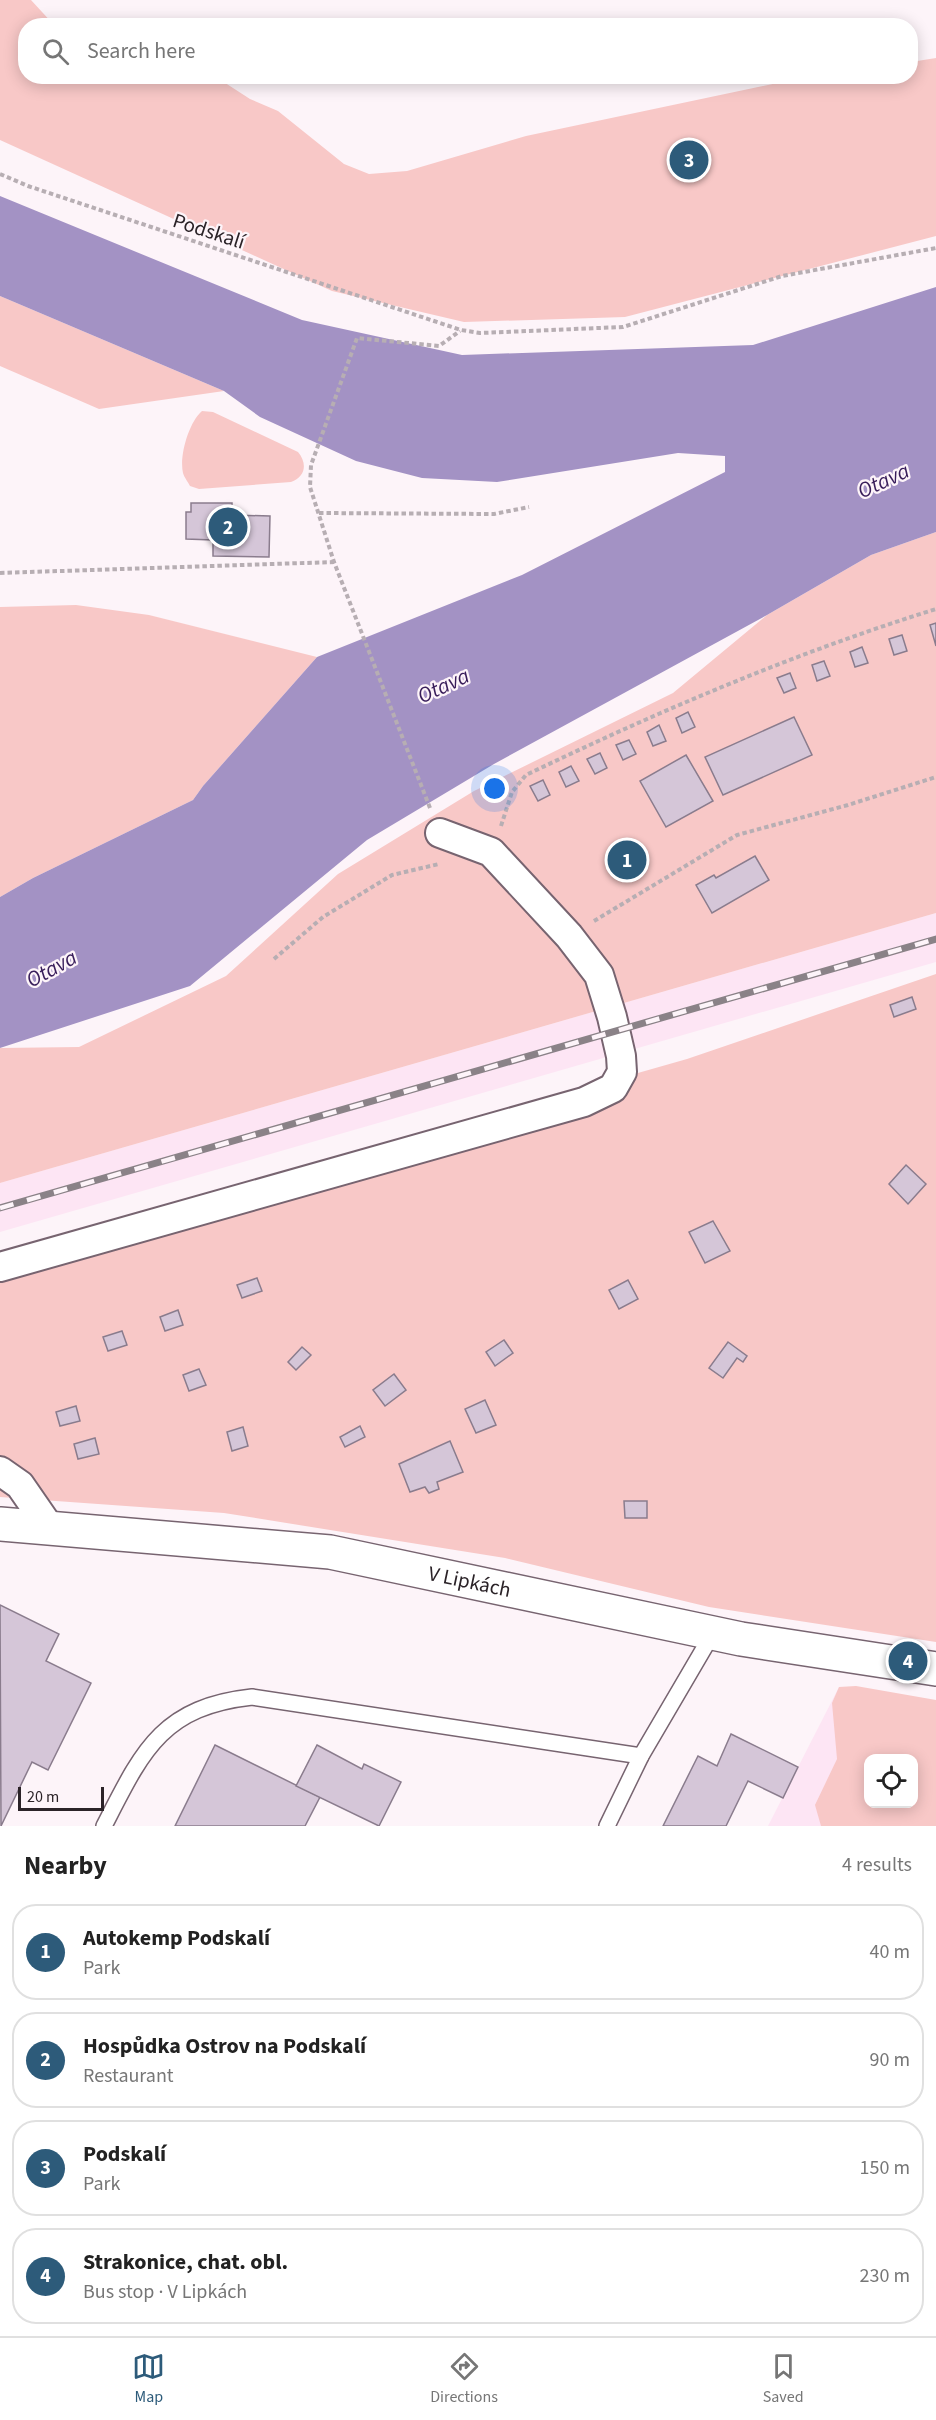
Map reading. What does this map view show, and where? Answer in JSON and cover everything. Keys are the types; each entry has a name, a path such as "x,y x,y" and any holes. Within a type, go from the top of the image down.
{"street":[{"path":"0,1267 584,1102 613,1088 622,1072 612,1017 599,975 569,936 492,852 440,833"},
{"path":"0,1471 20,1485 49,1527"},
{"name":"V Lipkách","path":"0,1524 330,1552 713,1633 936,1669"}],"lane":[{"path":"606,1826 641,1756 713,1633"},
{"path":"104,1826 135,1765 148,1747 182,1718 198,1710 234,1699 252,1697 641,1756"}],"path":[{"name":"Podskalí","path":"0,174 28,186 461,330 480,333 623,327 782,276 936,248"},
{"path":"440,833 343,586 310,487 312,465 357,338 440,346 461,330"},
{"path":"319,513 494,514 529,507"},
{"path":"0,573 334,562"},
{"path":"492,852 512,792 526,775 674,706 861,633 936,609"},
{"path":"569,936 737,835 848,805 936,777"},
{"path":"274,958 323,917 392,875 447,862"}],"shaded area":[{"path":"0,0 31,0 48,18 18,18 18,84 227,84 250,99 278,111 344,164 369,174 407,171 526,136 773,84 918,84 918,61 936,58 936,236 625,317 464,322 332,291 0,140"},
{"path":"0,296 224,391 99,409 0,366"},
{"path":"202,411 213,412 298,452 303,461 304,470 296,480 291,482 199,489 190,486 183,473 182,458 189,431"},
{"path":"936,532 936,913 0,1183 0,1048 79,1047 226,976 338,874 474,791 673,693 767,615 871,555"},
{"path":"76,605 149,615 317,657 193,800 33,878 0,897 0,607"},
{"path":"936,913 936,962 0,1232 0,1183"},
{"path":"936,974 936,1642 709,1607 505,1558 224,1513 0,1497 0,1255 687,1059"},
{"path":"856,1686 936,1700 936,1826 821,1826 815,1805 837,1759 832,1703 839,1687"},
{"path":"839,1687 936,1707 936,1826 768,1826"}],"water":[{"name":"Otava","path":"0,196 302,320 462,355 753,345 936,287 936,532 871,555 767,615 494,764 367,840 190,986 0,1048 0,897 33,878 193,800 317,657 522,575 725,472 725,456 678,453 497,482 422,478 356,461 260,417 224,391 0,296"}],"building":[{"path":"191,503 232,503 232,515 270,516 269,557 213,556 213,540 186,539 186,512 191,512"},
{"path":"936,623 936,646 930,625"},
{"path":"902,635 907,651 894,655 889,639"},
{"path":"862,647 868,663 855,667 850,652"},
{"path":"824,661 830,676 817,681 812,665"},
{"path":"790,673 796,688 784,693 777,678"},
{"path":"688,712 695,727 682,733 676,718"},
{"path":"794,717 812,755 723,795 705,757"},
{"path":"659,725 666,741 653,746 647,732"},
{"path":"629,740 636,754 623,760 616,745"},
{"path":"600,753 607,768 595,774 587,759"},
{"path":"686,755 713,801 666,827 640,781"},
{"path":"571,766 579,781 566,787 559,772"},
{"path":"543,780 550,795 538,801 530,786"},
{"path":"755,856 769,880 712,913 696,885 714,875 716,878"},
{"path":"912,997 916,1009 894,1017 890,1005"},
{"path":"906,1165 926,1184 908,1204 889,1184"},
{"path":"713,1221 730,1251 705,1263 689,1232"},
{"path":"257,1278 262,1291 242,1298 237,1285"},
{"path":"628,1280 638,1299 619,1309 609,1290"},
{"path":"178,1310 183,1325 165,1331 160,1317"},
{"path":"122,1331 127,1345 108,1351 103,1337"},
{"path":"504,1340 513,1353 495,1366 486,1352"},
{"path":"728,1342 747,1356 743,1362 737,1358 723,1378 709,1368"},
{"path":"302,1347 311,1355 296,1370 288,1362"},
{"path":"199,1369 206,1385 189,1391 183,1375"},
{"path":"394,1374 406,1390 385,1406 373,1390"},
{"path":"485,1400 496,1425 476,1433 465,1409"},
{"path":"76,1406 80,1421 60,1426 56,1412"},
{"path":"360,1426 365,1437 345,1447 340,1437"},
{"path":"243,1427 248,1446 232,1451 227,1432"},
{"path":"95,1438 99,1454 78,1459 74,1444"},
{"path":"450,1441 463,1472 437,1482 439,1489 429,1493 425,1487 410,1492 399,1464"},
{"path":"624,1501 647,1501 647,1518 625,1518"},
{"path":"0,1605 59,1634 46,1661 91,1683 48,1770 32,1762 1,1826"},
{"path":"731,1734 798,1767 783,1798 748,1781 726,1826 663,1826 698,1756 717,1766"},
{"path":"215,1745 320,1797 305,1826 175,1826"},
{"path":"317,1745 362,1769 364,1764 401,1782 379,1826 296,1786"}],"railway":[{"path":"0,1208 936,939"}],"place":[{"name":"Podskalí","path":"689,160"},
{"name":"Hospůdka Ostrov na Podskalí","path":"228,527"},
{"name":"Autokemp Podskalí","path":"627,860"},
{"name":"Strakonice, chat. obl.","path":"908,1661"}]}
